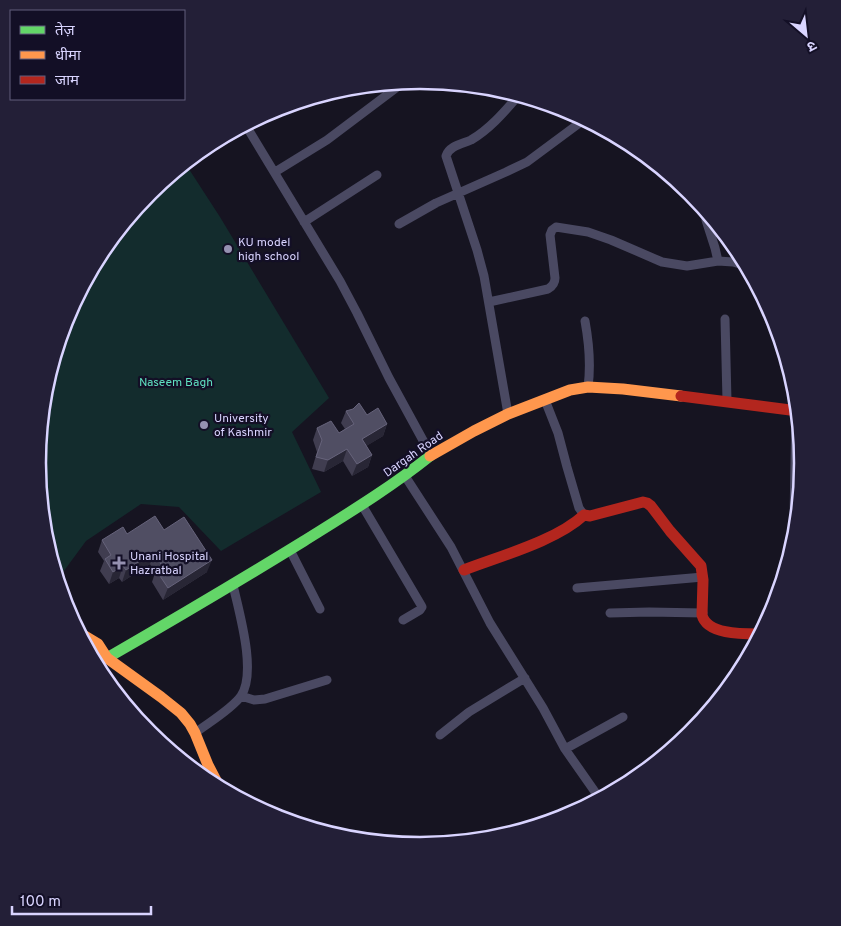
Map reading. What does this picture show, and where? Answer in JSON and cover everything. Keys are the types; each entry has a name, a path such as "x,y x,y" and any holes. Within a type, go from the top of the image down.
{"street":[{"path":"275,172 327,140 393,90"},
{"path":"508,414 478,250 446,156 452,148 483,132 513,101"},
{"path":"398,224 436,203 527,162 579,124"},
{"path":"250,130 357,313 389,378 431,455"},
{"path":"304,222 377,176"},
{"path":"707,222 718,262"},
{"path":"489,302 552,287 555,278 550,235 556,227 588,232 662,262 687,266 718,262 737,263"},
{"path":"724,319 727,401"},
{"path":"584,321 590,363 588,387"},
{"name":"Dargah Road","path":"107,658 290,550 362,505 405,476 431,455 474,430 508,414 570,390 588,387 623,389 791,408"},
{"path":"545,400 558,433 579,508 584,516"},
{"path":"405,476 451,547 490,623 543,708 565,749 596,793"},
{"path":"464,570 560,532 584,516 590,516 638,502 647,503 699,563 703,578 703,613 707,624 739,633 754,634"},
{"path":"362,505 421,605 420,610 403,620"},
{"path":"290,550 320,609"},
{"path":"577,588 703,578"},
{"path":"195,733 232,706 241,696 245,686 247,671 244,634 233,585"},
{"path":"610,613 703,613"},
{"path":"90,640 98,644 107,658"},
{"path":"100,656 107,658 162,696 181,712 195,733 213,774"},
{"path":"440,734 469,712 525,678"},
{"path":"241,696 254,700 265,699 327,680"},
{"path":"565,749 623,717"},
{"path":"206,769 208,765"}],"green space":[{"name":"Naseem Bagh","path":"189,169 329,398 292,432 321,492 221,551 179,507 141,504 86,541 63,572 49,512 46,463 49,414 59,366 66,343 85,297 109,255 139,216 156,198"}],"building":[{"path":"359,403 367,415 378,408 387,424 362,439 372,455 357,464 347,449 328,460 316,457 322,440 317,428 331,421 339,433 354,424 346,411 353,409"},
{"name":"Unani Hospital Hazratbal","path":"155,516 164,530 184,517 212,560 168,588 156,570 162,566 154,552 126,570 123,566 113,572 105,559 111,555 102,540 123,527 127,534"}],"traffic: fast":[{"path":"107,658 352,511 430,456"}],"traffic: slow":[{"path":"430,456 508,414 570,390 588,387 681,396"},
{"path":"90,640 98,644 107,658 181,713 195,733 213,774"}],"traffic: jam":[{"path":"681,396 791,410"},
{"path":"464,570 543,540 558,533 584,515 590,516 643,502 651,506 701,566 703,580 702,615 705,622 718,630 753,634"}],"place":[{"name":"KU model high school","path":"228,249"},
{"name":"University of Kashmir","path":"204,425"},
{"name":"Unani Hospital Hazratbal","path":"119,563"}]}
